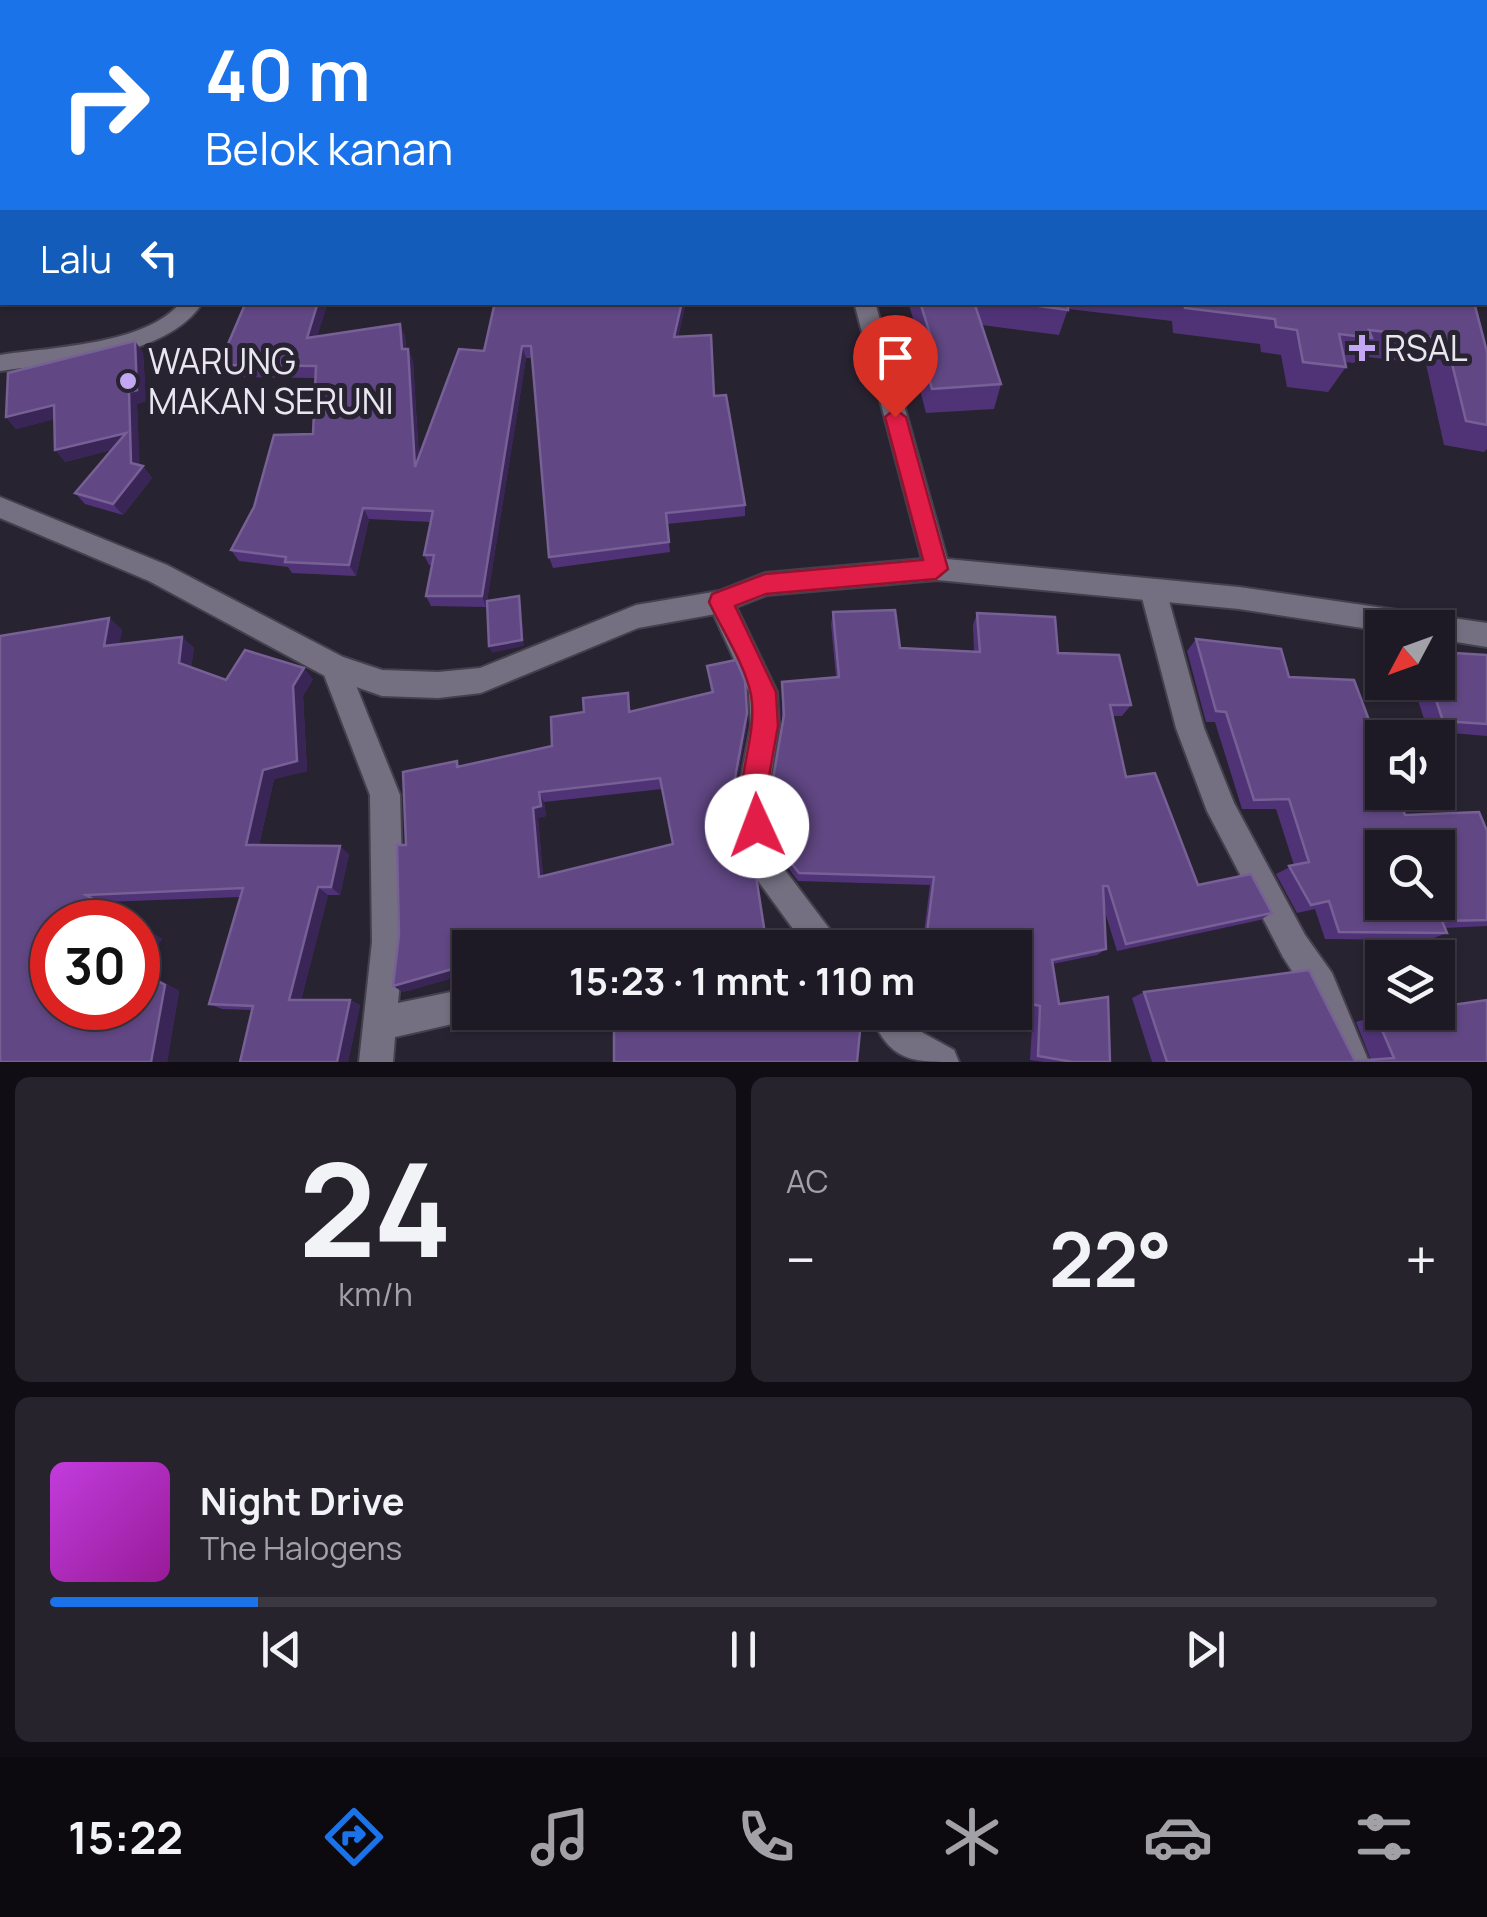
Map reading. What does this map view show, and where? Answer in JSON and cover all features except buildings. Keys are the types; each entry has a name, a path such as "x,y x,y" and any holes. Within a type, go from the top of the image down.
{"street":[{"path":"0,363 154,335 183,318 191,305"},
{"path":"865,305 936,569"},
{"path":"0,507 158,574 335,668 382,683 438,685 480,680 636,618 721,602 765,584 936,569 1239,598 1487,635"},
{"path":"1153,590 1190,728 1222,811 1294,946 1320,985 1352,1062"},
{"path":"721,602 763,692 765,726 754,788 760,863 814,930"},
{"path":"335,668 385,795 388,942 376,1062"},
{"path":"380,1024 452,1008"},
{"path":"900,1030 911,1044 942,1062"}],"place":[{"name":"RSAL","path":"1362,348"},
{"name":"WARUNG MAKAN SERUNI","path":"128,381"}],"route":[{"path":"757,826 754,788 765,726 763,692 721,602 765,584 936,569 895,417"}]}
